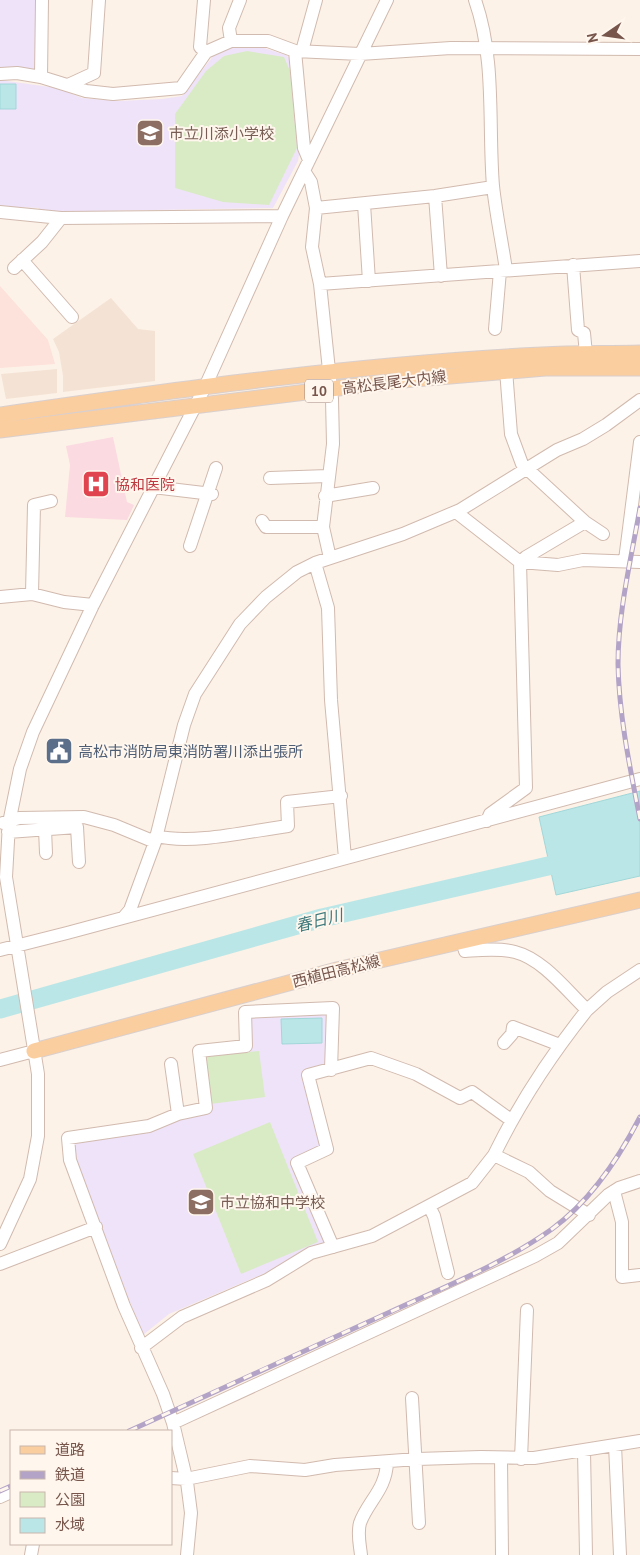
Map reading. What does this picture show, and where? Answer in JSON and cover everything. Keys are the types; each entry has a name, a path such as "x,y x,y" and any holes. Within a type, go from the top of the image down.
{"main road":[{"name":"高松長尾大内線","path":"0,416 205,387 329,372 499,357 640,354"},
{"name":"高松長尾大内線","path":"0,430 403,380 506,370 640,368"},
{"name":"西植田高松線","path":"34,1044 640,900"}],"street":[{"path":"41,77 42,0"},
{"path":"68,85 94,73 99,0"},
{"path":"204,0 200,47 206,52"},
{"path":"231,41 229,28 240,0"},
{"path":"316,0 299,51 304,148 316,208 312,247 320,284 331,390 333,444 325,496 323,527 330,558"},
{"path":"0,1244 30,1179 38,1148 39,1091 34,1044 6,877 6,826 20,769 33,732 92,606 205,387 282,216 387,0"},
{"path":"474,0 482,22 487,48 493,187 503,270 495,329"},
{"path":"0,74 17,73 41,77 86,91 113,94 180,88 206,52 231,41 268,41 299,51 360,54 451,48 640,49"},
{"path":"316,208 435,196 493,187"},
{"path":"435,196 441,276"},
{"path":"364,204 369,280"},
{"path":"0,212 61,218 282,216"},
{"path":"61,218 42,242 18,264 72,317"},
{"path":"320,284 640,261"},
{"path":"573,266 578,330 584,333 586,354"},
{"path":"506,370 511,434 522,464 585,522 603,534"},
{"path":"124,917 130,910 155,839 184,725 195,694 240,624 266,596 297,572 315,562 403,534 456,512 557,450 582,439 640,400"},
{"path":"625,560 640,442"},
{"path":"190,546 210,494 216,468"},
{"path":"270,478 328,476"},
{"path":"153,487 210,494"},
{"path":"325,496 373,488"},
{"path":"32,594 34,505 51,501"},
{"path":"456,512 520,562 558,565 583,560 640,562"},
{"path":"262,522 266,528 323,527"},
{"path":"520,562 585,522"},
{"path":"315,562 328,608 331,700 346,858"},
{"path":"487,821 490,814 526,788 520,562"},
{"path":"0,597 32,594 64,602 92,606"},
{"path":"0,950 17,949 124,917 640,779"},
{"path":"6,826 19,818 84,817 155,839 192,839 288,826 287,802 341,796"},
{"path":"6,826 45,829 77,827 79,862"},
{"path":"45,829 46,853"},
{"path":"462,941 465,951 493,950 514,952 528,957 587,1010"},
{"path":"141,1348 182,1317 266,1280 310,1252 372,1236 472,1183 494,1156 511,1120 560,1045 587,1010 607,992 640,970"},
{"path":"187,1555 191,1513 186,1479 173,1423 163,1394 141,1348 70,1160 68,1138 149,1126 178,1114 206,1108 199,1051 246,1046 245,1012 240,995"},
{"path":"245,1012 333,1008 331,1070"},
{"path":"504,1043 512,1034 513,1027 560,1045"},
{"path":"0,1060 34,1044"},
{"path":"333,1247 297,1163 327,1149 308,1075 371,1058 416,1074 460,1098 472,1092 511,1120"},
{"path":"172,1064 178,1114"},
{"path":"494,1156 529,1172 550,1191 588,1215"},
{"path":"173,1423 535,1256 558,1243 614,1191 640,1181"},
{"path":"614,1191 622,1222 622,1277 640,1275"},
{"path":"429,1206 434,1216 448,1273"},
{"path":"0,1264 96,1227"},
{"path":"521,1459 527,1310"},
{"path":"412,1398 419,1523"},
{"path":"172,1478 186,1479 250,1466 305,1470 336,1465 416,1459 481,1457 521,1459 584,1451 640,1441"},
{"path":"615,1445 620,1555"},
{"path":"584,1451 586,1555"},
{"path":"501,1459 502,1555"},
{"path":"361,1555 358,1535 361,1523 379,1494 387,1472 387,1462"}],"shaded area":[{"path":"0,0 39,0 37,74 0,71"},
{"name":"市立川添小学校","path":"240,47 264,48 286,55 293,61 300,149 298,161 273,208 39,212 39,208 17,207 15,211 0,209 0,80 57,88 82,98 118,101 162,99 182,96 214,55 223,49"},
{"path":"0,286 48,340 55,364 0,368"},
{"path":"111,298 138,329 155,331 155,381 63,392 63,376 59,352 53,339"},
{"path":"57,369 57,393 6,399 1,374"},
{"name":"協和医院","path":"113,437 127,502 134,505 127,520 65,517 70,465 66,446"},
{"name":"市立協和中学校","path":"329,1011 328,1067 304,1072 323,1148 294,1161 330,1243 169,1314 143,1335 73,1157 70,1141 208,1109 200,1054 248,1050 247,1013"}],"green space":[{"path":"247,51 284,57 290,71 297,148 269,205 223,202 175,188 175,114 206,71 224,56"},
{"path":"259,1051 265,1097 210,1104 205,1057"},
{"path":"270,1122 318,1242 241,1274 193,1154"}],"water":[{"path":"0,84 16,84 16,109 0,109"},
{"path":"640,791 640,876 556,895 539,817"},
{"path":"322,1018 322,1043 282,1044 281,1019"}],"waterway":[{"name":"春日川","path":"0,1009 322,918 574,860"}],"railway":[{"path":"640,508 620,625 618,664 623,722 640,819"},
{"path":"131,1430 473,1274 533,1242 566,1218 591,1193 623,1148 640,1117"},
{"path":"0,1491 10,1486"}],"place":[{"name":"市立川添小学校","path":"150,133"},
{"name":"協和医院","path":"96,484"},
{"name":"高松市消防局東消防署川添出張所","path":"59,751"},
{"name":"市立協和中学校","path":"201,1202"}]}
